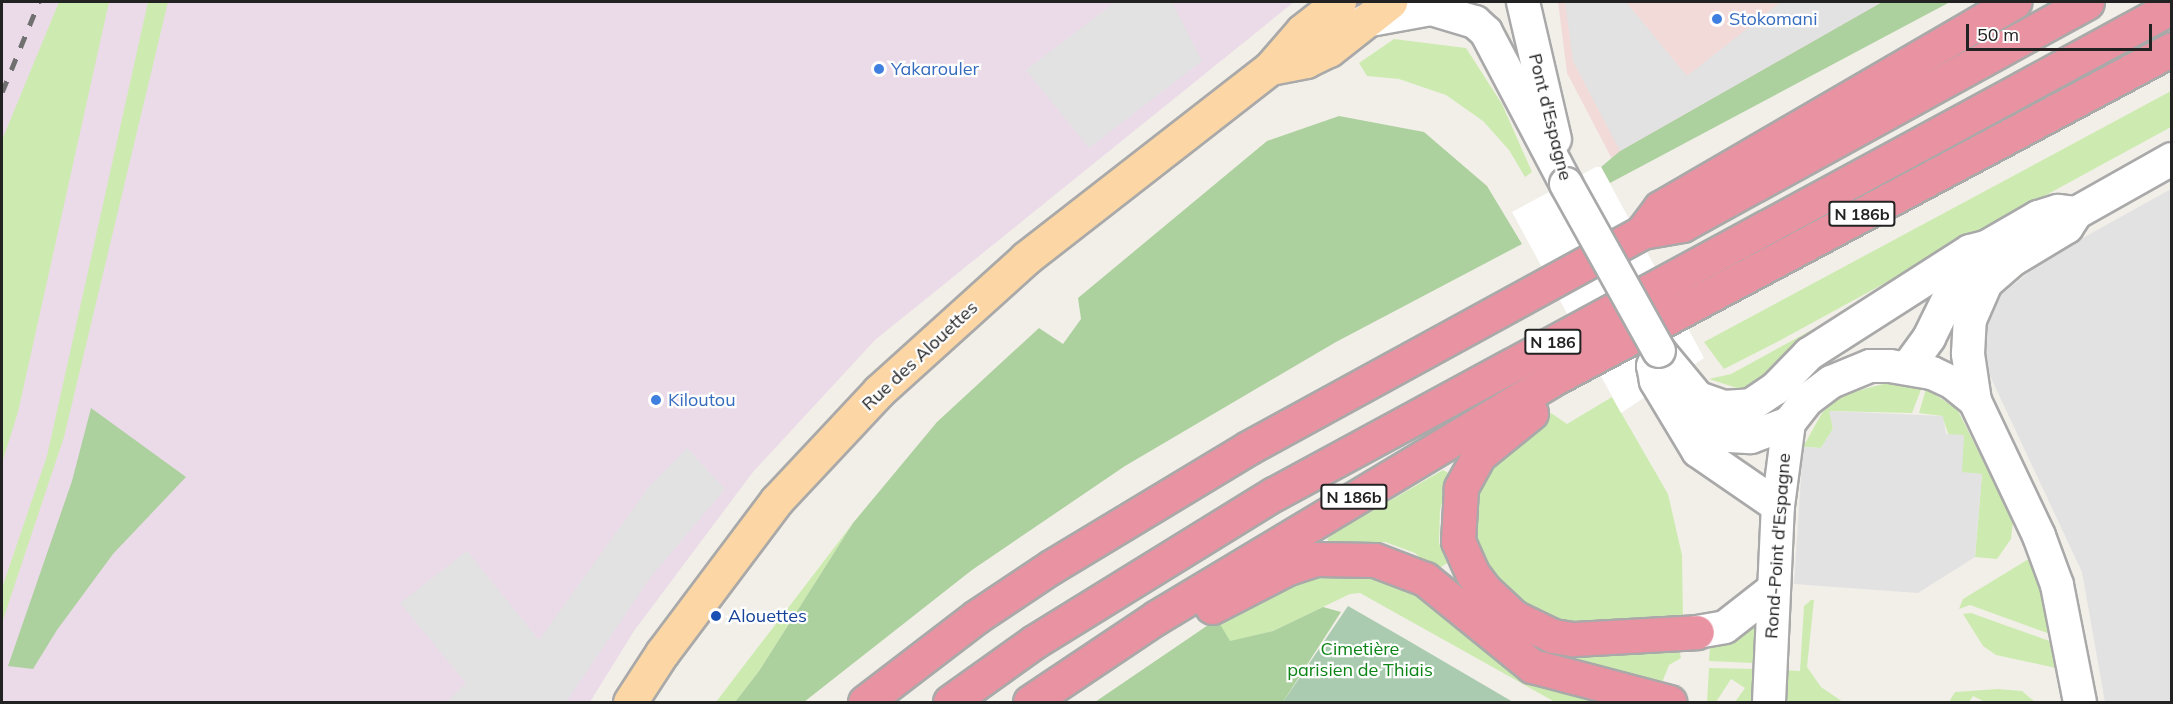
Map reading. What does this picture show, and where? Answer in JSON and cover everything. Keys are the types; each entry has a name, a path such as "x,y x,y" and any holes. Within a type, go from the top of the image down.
{"highway":[{"path":"1642,232 1660,208 2014,2"},
{"path":"866,702 975,617 1136,513 1642,232 1682,225 2087,2"},
{"name":"N 186","path":"950,702 1034,642 1274,494 2172,7"},
{"name":"N 186b","path":"1030,702 1157,617 1552,379 2172,49"},
{"path":"1552,379 1534,411 1479,455 1464,480 1456,526 1462,554 1472,573 1514,617 1553,636 1573,639 1696,632"},
{"path":"1157,617 1179,621 1195,617 1267,578 1316,559 1375,560 1425,579 1532,666 1670,702"}],"main road":[{"name":"Rue des Alouettes","path":"630,702 662,653 777,500 879,391 1026,258 1270,68 1302,31 1339,2"},
{"name":"Rue des Alouettes","path":"1270,68 1306,61 1329,50 1390,2"}],"street":[{"name":"Pont d'Espagne","path":"1522,2 1566,184 1680,387"},
{"path":"1365,21 1431,9 1472,12 1486,33 1566,184"},
{"path":"2080,702 2057,585 2039,536 1975,401 1968,354 1970,320 1978,294 2005,265 2067,227 2076,213 2172,159"},
{"path":"1680,387 1731,407 1761,400 1794,367 1827,341 1970,251 1986,247 2038,217 2058,211 2076,213"},
{"path":"1908,367 1929,338 1956,283 1986,247"},
{"path":"1680,387 1713,426 1729,436 1751,437 1789,423 1807,400 1851,372 1870,366 1908,367 1953,383 1975,401"},
{"path":"1680,387 1698,451 1778,506"},
{"name":"Rond-Point d'Espagne","path":"1769,702 1772,591 1778,506 1789,423"},
{"path":"1696,632 1725,627 1772,591"}],"shaded area":[{"path":"2,2 1294,2 875,340 753,472 634,631 590,702 2,702"},
{"path":"1115,2 1172,2 1202,61 1089,148 1026,70"},
{"path":"1558,2 1908,2 1613,161 1567,73"},
{"path":"1565,2 1626,2 1687,76 1781,2 1882,2 1620,151 1573,61"},
{"path":"2171,189 2171,702 2105,702 2082,572 1984,363 1985,319 1996,299 2045,259"},
{"path":"1829,411 1943,416 1946,434 1964,435 1962,472 1982,474 1975,557 1918,593 1794,584 1803,447 1821,448 1833,429"},
{"path":"687,448 725,489 650,578 566,702 447,702 466,683 400,603 467,551 539,640 648,488"}],"green space":[{"path":"59,2 109,2 18,412 2,463 2,140"},
{"path":"148,2 168,2 64,437 2,623 2,588 47,456"},
{"path":"1882,2 1950,2 1610,183 1601,167 1620,151"},
{"path":"1394,39 1466,48 1502,104 1532,172 1525,177 1509,150 1483,121 1446,95 1399,79 1367,76 1359,63"},
{"path":"2171,91 2171,127 1777,342 1724,369 1704,342"},
{"path":"1339,116 1424,132 1487,186 1522,244 1336,342 1125,466 972,570 804,702 735,702 759,671 853,523 937,422 1039,328 1063,344 1081,319 1078,298 1267,141"},
{"path":"1872,297 1752,387 1737,388 1709,379 1731,374"},
{"path":"1891,382 1922,387 1912,413 1830,411 1833,429 1821,448 1803,447 1822,413 1841,395"},
{"path":"1926,389 1957,409 2013,520 2011,539 1997,559 1975,557 1982,474 1962,473 1942,416 1919,413"},
{"path":"1612,397 1668,494 1682,555 1683,618 1572,622 1532,611 1506,595 1473,547 1474,494 1516,436 1551,413 1567,424"},
{"path":"91,408 186,477 113,554 57,630 33,669 8,666 72,481"},
{"path":"1443,470 1450,474 1440,510 1439,543 1447,563 1435,571 1415,553 1385,542 1331,545 1327,539 1334,533"},
{"path":"853,523 759,671 735,702 716,702"},
{"path":"2030,560 2038,579 2050,634 1970,605 1959,609 1963,599"},
{"path":"1313,571 1377,571 1435,600 1515,672 1555,690 1609,702 1555,702 1360,593 1350,594 1273,631 1229,642 1217,619"},
{"path":"1814,600 1807,667 1821,687 1843,702 1782,702 1783,670 1800,671 1804,606"},
{"name":"Cimetière parisien de Thiais","path":"1348,606 1402,637 1513,702 1283,702"},
{"path":"1323,607 1341,612 1283,702 1095,702 1217,619 1230,641 1273,631"},
{"path":"1971,613 2052,642 2056,668 1996,655 1983,646 1963,614"},
{"path":"1758,621 1757,659 1753,663 1709,661 1710,646"},
{"path":"1679,648 1681,658 1669,665 1661,685 1544,653 1548,649"},
{"path":"1709,668 1756,669 1754,702 1735,702 1745,688 1731,679 1716,702 1707,702"},
{"path":"1998,689 2022,691 2035,702 1985,702 1973,696 1969,702 1949,702 1955,692"}],"pier":[{"path":"1596,167 1601,167 1704,358 1621,413 1512,212"}],"railway":[{"path":"2,92 39,2"}],"place":[{"name":"Stokomani","path":"1717,19"},
{"name":"Yakarouler","path":"879,69"},
{"name":"Kiloutou","path":"656,400"},
{"name":"Alouettes","path":"716,616"}]}
